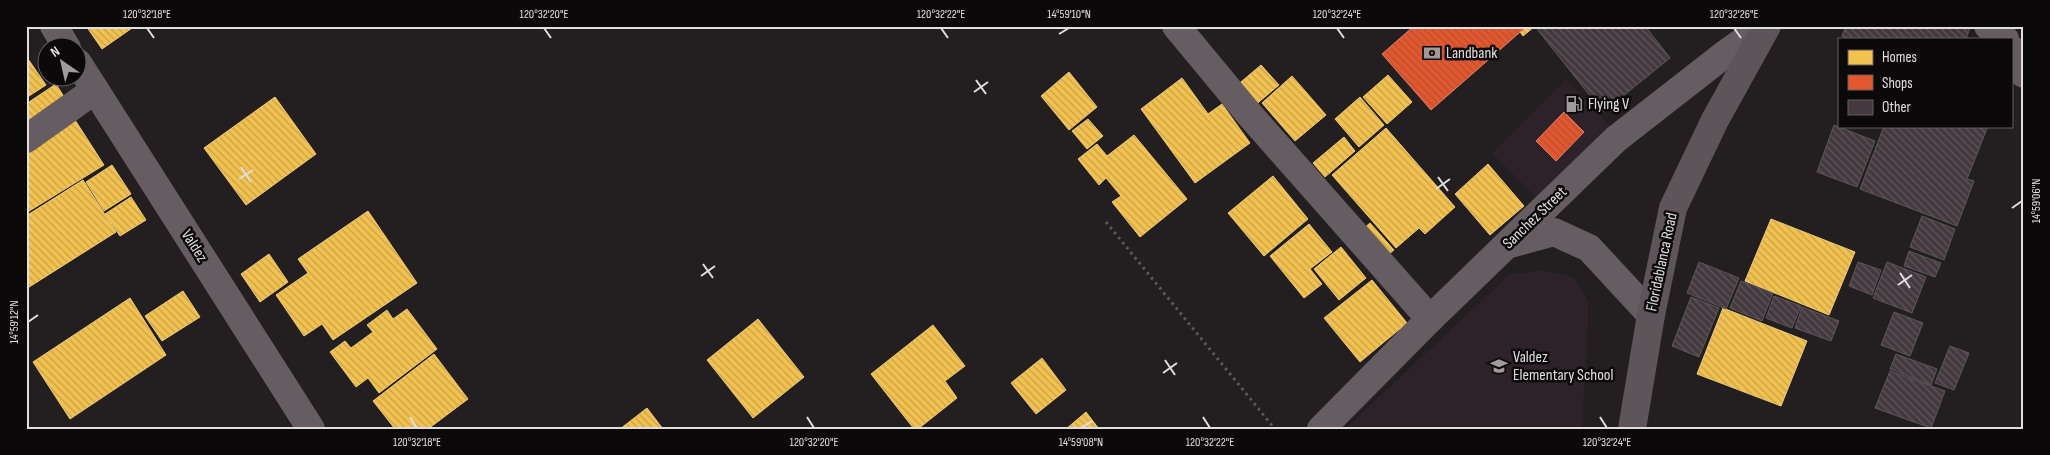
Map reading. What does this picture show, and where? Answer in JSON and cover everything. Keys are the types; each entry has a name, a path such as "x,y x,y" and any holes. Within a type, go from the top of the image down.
{"main road":[{"name":"Floridablanca Road","path":"1632,429 1651,315 1673,208 1715,120 1766,26"}],"street":[{"path":"54,26 62,38"},
{"path":"1176,26 1249,114 1430,319"},
{"name":"Sanchez Street","path":"1321,429 1430,319 1616,140 1725,54 1766,26"},
{"path":"1988,26 2004,38"},
{"path":"2012,51 2024,74"},
{"name":"Valdez","path":"88,79 311,429"},
{"path":"26,139 95,90"},
{"path":"1508,245 1554,232 1590,248 1651,315"}],"path":[{"path":"1106,222 1275,429"}],"shaded area":[{"path":"1566,80 1614,130 1541,202 1492,153"},
{"name":"Valdez Elementary School","path":"1541,270 1573,277 1589,303 1582,429 1345,429 1509,275"}],"building: Homes":[{"path":"86,26 135,26 102,49"},
{"path":"1516,26 1535,26 1523,36"},
{"path":"26,56 38,73 38,88 41,88 26,98"},
{"path":"1261,65 1279,85 1253,107 1235,87"},
{"path":"1069,72 1097,107 1069,130 1041,96"},
{"path":"1388,75 1412,102 1387,124 1363,97"},
{"path":"1292,76 1326,115 1295,141 1262,103"},
{"path":"1182,78 1208,114 1222,104 1250,143 1195,183 1141,109"},
{"path":"50,88 58,88 66,100 32,123 26,115 26,104"},
{"path":"275,97 316,154 246,205 204,148"},
{"path":"1360,97 1384,125 1359,147 1335,119"},
{"path":"1088,119 1103,136 1087,149 1072,131"},
{"path":"75,120 104,165 26,213 26,151"},
{"path":"1386,128 1455,207 1425,234 1419,228 1396,248 1332,175"},
{"path":"1134,135 1187,199 1140,237 1112,202 1121,196 1106,178 1099,185 1078,159 1097,144 1107,156"},
{"path":"1344,137 1355,151 1325,177 1313,163"},
{"path":"1488,164 1524,206 1490,235 1455,194"},
{"path":"112,165 131,194 104,211 86,182"},
{"path":"1273,176 1308,219 1264,256 1228,213"},
{"path":"83,180 116,232 26,289 26,216"},
{"path":"131,197 146,220 120,236 105,214"},
{"path":"368,211 417,283 333,340 322,324 304,336 276,295 308,273 298,259"},
{"path":"1771,219 1855,252 1829,315 1745,281"},
{"path":"1370,223 1394,250 1385,257 1362,230"},
{"path":"1309,224 1332,252 1310,269 1322,284 1304,298 1270,256"},
{"path":"1341,247 1366,278 1339,300 1314,269"},
{"path":"269,254 288,282 260,302 241,274"},
{"path":"1372,280 1407,323 1360,362 1324,318"},
{"path":"183,291 200,317 162,341 145,316"},
{"path":"130,298 166,355 70,419 33,362"},
{"path":"1723,308 1807,341 1781,406 1697,374"},
{"path":"407,309 437,349 379,393 368,378 356,387 330,352 345,341 351,348 373,332 367,325 387,310 393,319"},
{"path":"758,319 804,377 753,418 707,360"},
{"path":"933,325 965,366 945,381 957,398 918,429 914,429 871,374"},
{"path":"434,354 468,399 428,429 395,429 373,401"},
{"path":"1042,358 1066,390 1036,414 1011,383"},
{"path":"647,408 663,429 620,429"},
{"path":"1086,412 1099,429 1066,429"}],"building: Shops":[{"path":"1414,26 1527,26 1431,110 1382,54"},
{"path":"1564,112 1584,132 1556,161 1536,141"}],"building: Other":[{"path":"1541,26 1645,26 1670,58 1603,112 1537,29"},
{"path":"1846,26 1967,26 1970,28 1966,38 1847,38 1842,36"},
{"path":"1834,125 1875,141 1857,187 1817,172"},
{"path":"1883,128 1987,128 1967,179 1974,181 1957,226 1860,189"},
{"path":"1922,216 1955,229 1944,260 1910,247"},
{"path":"1909,251 1941,263 1935,277 1904,266"},
{"path":"1699,262 1739,278 1726,309 1687,293"},
{"path":"1858,262 1881,270 1872,295 1849,286"},
{"path":"1887,262 1926,277 1912,313 1873,298"},
{"path":"1741,281 1773,293 1762,321 1730,308"},
{"path":"1774,296 1801,306 1792,328 1766,318"},
{"path":"1691,297 1719,308 1699,357 1672,346"},
{"path":"1802,307 1839,321 1831,341 1795,328"},
{"path":"1894,312 1923,323 1910,356 1881,345"},
{"path":"1950,346 1969,353 1954,390 1935,383"},
{"path":"1896,354 1937,369 1931,385 1890,369"},
{"path":"1890,371 1945,391 1931,428 1875,408"}],"place":[{"name":"Landbank","path":"1432,53"},
{"name":"Flying V","path":"1574,104"},
{"name":"Valdez Elementary School","path":"1499,366"}]}
